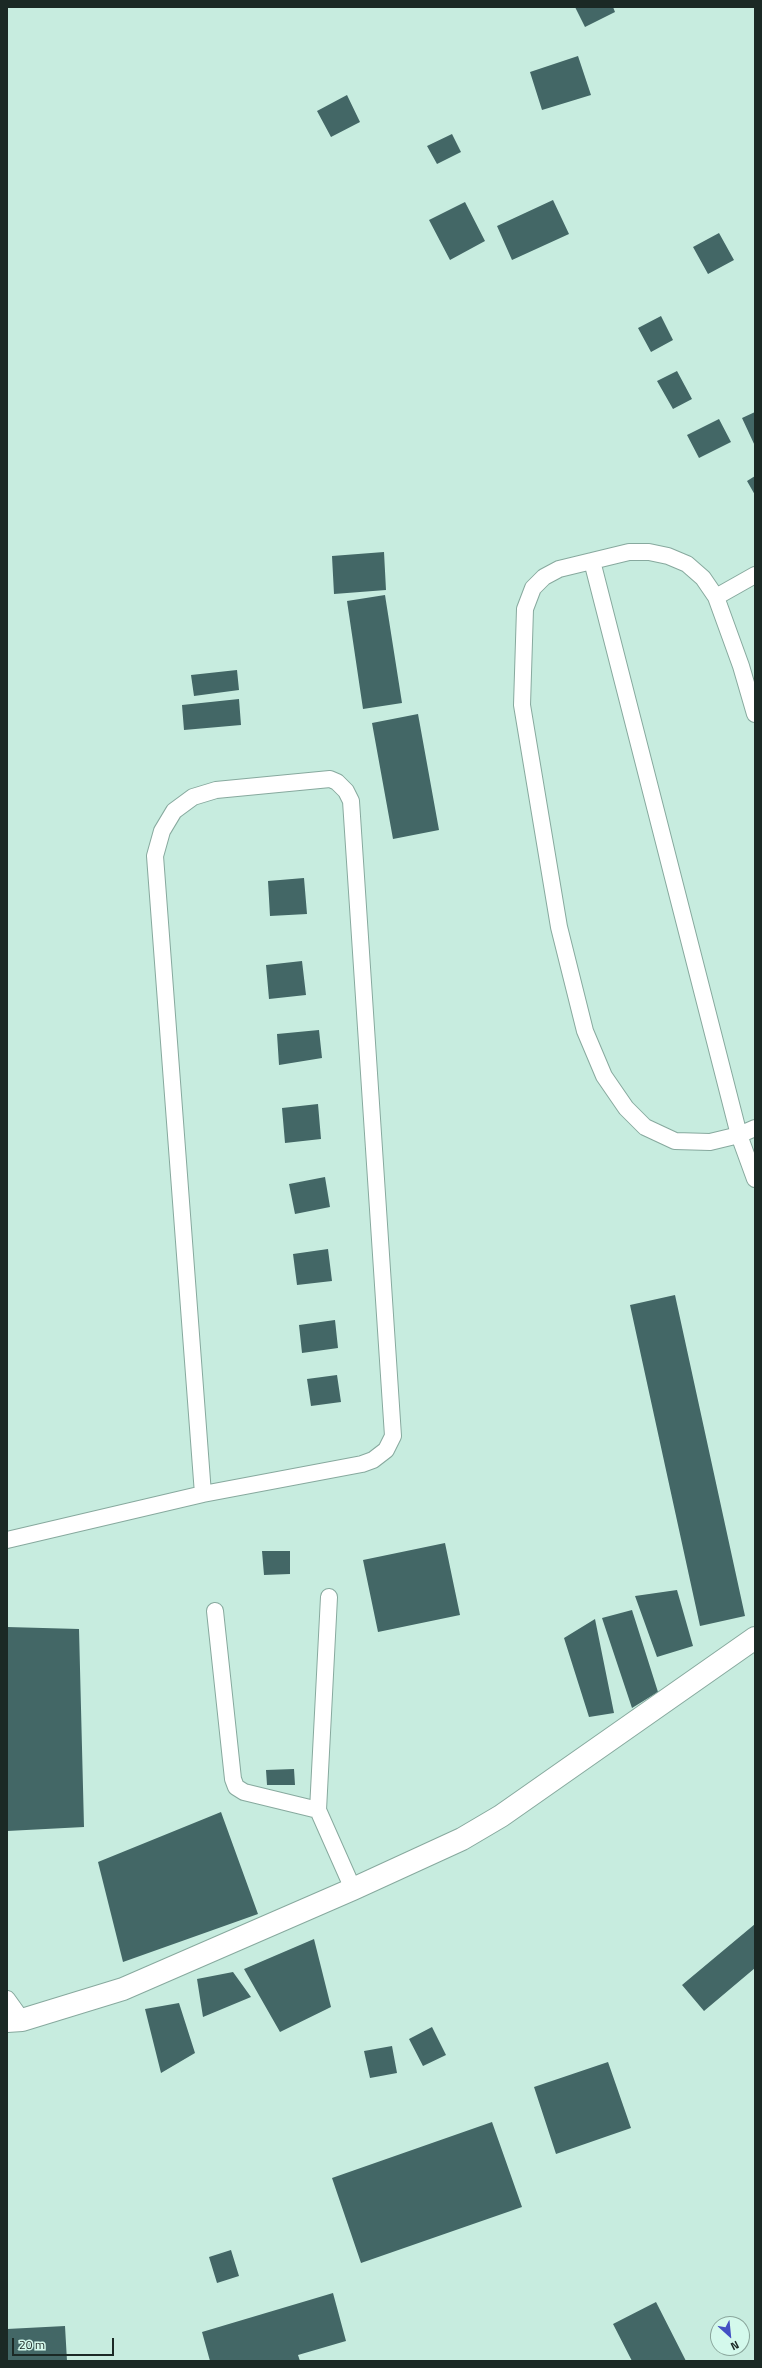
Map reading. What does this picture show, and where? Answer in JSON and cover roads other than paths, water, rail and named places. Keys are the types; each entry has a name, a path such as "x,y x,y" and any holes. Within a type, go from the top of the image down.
{"street":[{"path":"14,2021 123,1989 353,1889 462,1839 502,1816 755,1638"}],"lane":[{"path":"755,714 741,666 716,597 703,578 687,564 668,556 649,552 629,552 559,569 544,576 533,588 525,609 522,705 559,927 585,1031 604,1076 626,1108 645,1127 675,1141 710,1142 739,1135 755,1128"},
{"path":"592,561 739,1135 755,1179"},
{"path":"716,597 755,575"},
{"path":"7,1540 204,1494 362,1464 373,1460 386,1450 393,1436 351,801 346,791 337,782 330,779 216,790 193,797 174,811 162,831 155,856 204,1494"},
{"path":"329,1597 318,1810 353,1889"},
{"path":"215,1611 233,1780 236,1787 244,1792 318,1810"},
{"path":"7,1999 14,2021"}]}
